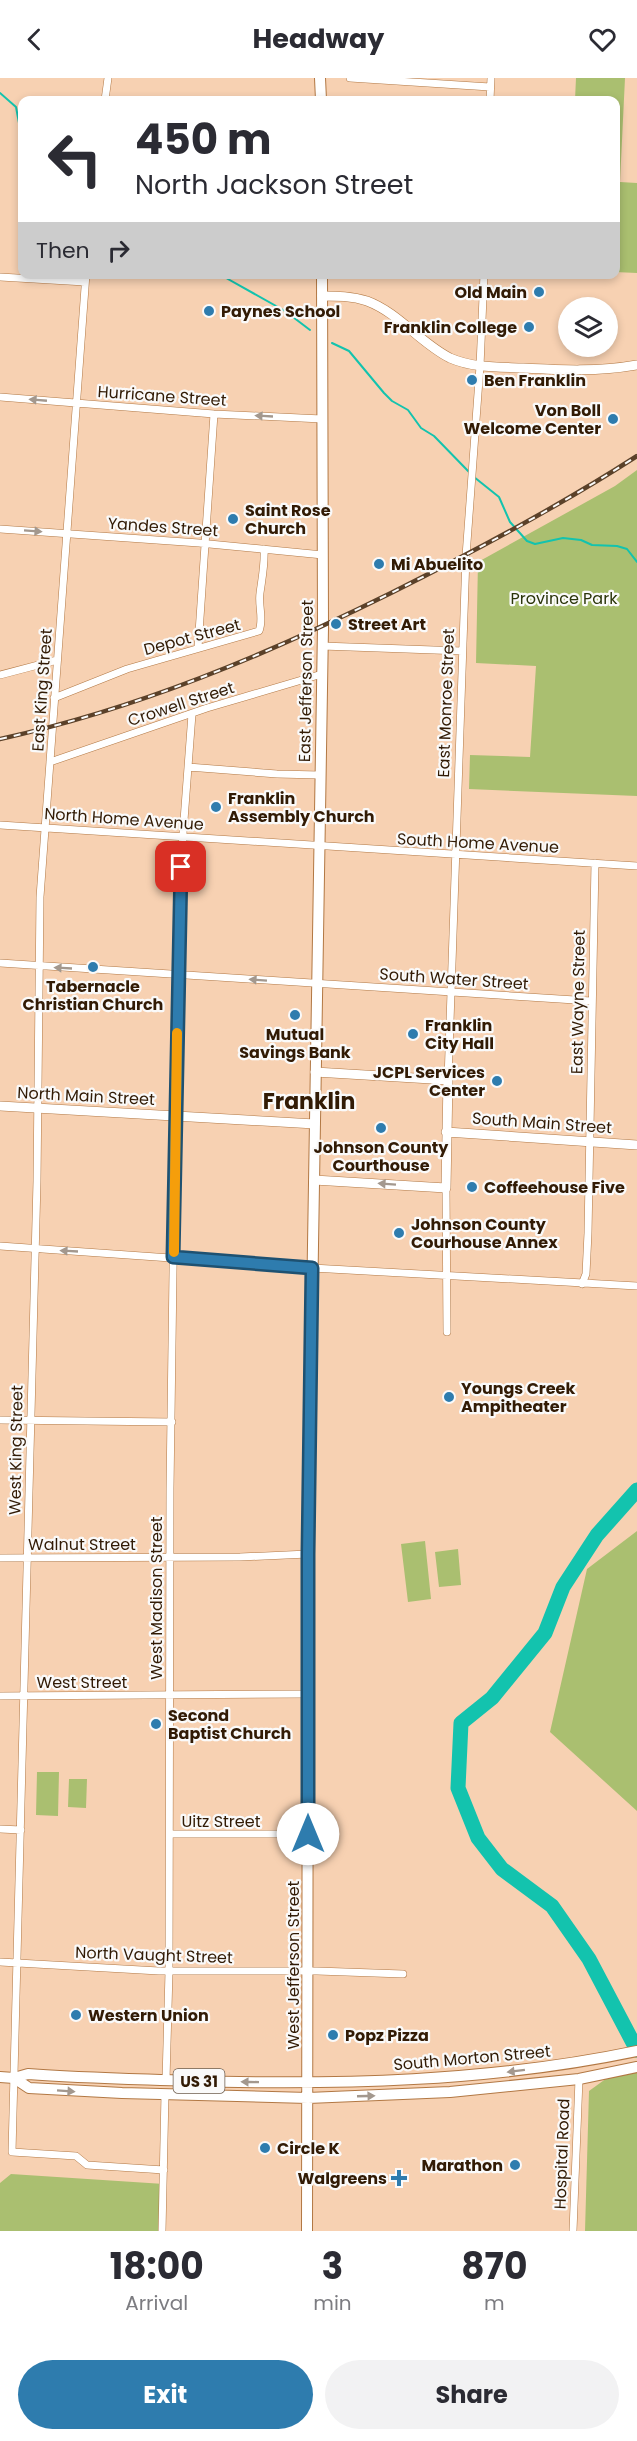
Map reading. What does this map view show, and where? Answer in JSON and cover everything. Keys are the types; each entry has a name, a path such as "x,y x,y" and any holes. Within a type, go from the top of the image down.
{"main road":[{"path":"320,78 321,96"},
{"name":"East Jefferson Street","path":"315,1124 323,555 322,279"},
{"name":"West Jefferson Street","path":"307,2231 308,1554 315,1124"},
{"name":"South Morton Street","path":"308,2083 429,2079 494,2073 579,2062 637,2051"},
{"path":"579,2062 579,2079"},
{"name":"South Morton Street","path":"308,2098 450,2092 579,2079 637,2067"},
{"name":"US 31","path":"0,2077 14,2078 28,2074 308,2083"},
{"name":"US 31","path":"14,2078 28,2088 308,2098"}],"street":[{"path":"106,96 108,78"},
{"path":"350,78 490,87"},
{"path":"490,96 491,78"},
{"path":"0,277 18,277"},
{"name":"East King Street","path":"38,1108 39,966 45,828 85,279"},
{"name":"East Monroe Street","path":"446,1188 462,651 484,279"},
{"path":"322,296 348,296 370,302 393,316 431,347 453,359 480,366 606,370 637,365"},
{"name":"Hurricane Street","path":"0,397 214,414 322,419"},
{"path":"198,647 214,414"},
{"name":"Yandes Street","path":"0,529 323,555"},
{"name":"Depot Street","path":"54,698 127,669 259,631 264,549"},
{"path":"322,646 462,651"},
{"path":"0,675 57,660"},
{"name":"Crowell Street","path":"50,762 192,714 322,674"},
{"name":"West Madison Street","path":"166,2080 170,1971 173,1257 178,974 183,836 192,714"},
{"path":"188,767 319,775"},
{"name":"North Home Avenue","path":"0,825 318,845"},
{"name":"South Home Avenue","path":"318,845 456,856 637,866"},
{"name":"East Wayne Street","path":"582,1284 586,1274 595,863"},
{"name":"South Water Street","path":"0,963 591,1001"},
{"path":"315,1071 448,1080"},
{"name":"North Main Street","path":"0,1106 315,1124"},
{"name":"West King Street","path":"38,1108 12,2152 76,2157 87,2165 164,2170"},
{"name":"South Main Street","path":"446,1132 637,1144"},
{"path":"314,1180 446,1188 447,1332"},
{"path":"0,1246 312,1268 637,1286"},
{"path":"0,1420 172,1422"},
{"name":"Walnut Street","path":"0,1558 308,1554"},
{"name":"West Street","path":"0,1696 309,1694"},
{"path":"0,1829 21,1830"},
{"name":"Uitz Street","path":"170,1834 308,1834"},
{"name":"North Vaught Street","path":"0,1962 170,1971 403,1974"},
{"name":"Hospital Road","path":"573,2231 579,2079"},
{"path":"162,2231 165,2094"}],"green space":[{"path":"576,78 625,78 620,182 620,96 575,96"},
{"path":"620,182 637,183 637,273 620,272"},
{"name":"Province Park","path":"637,470 637,796 469,789 470,755 530,757 536,666 476,663 478,562 615,486"},
{"path":"637,1531 637,1811 550,1732 587,1569"},
{"path":"425,1541 431,1599 408,1602 401,1544"},
{"path":"458,1549 461,1585 439,1587 435,1552"},
{"path":"37,1772 59,1772 58,1816 36,1815"},
{"path":"69,1779 87,1779 86,1808 68,1807"},
{"path":"637,2071 637,2231 585,2231 589,2091 607,2078"},
{"path":"11,2174 164,2184 162,2231 0,2231 0,2183"}],"waterway":[{"path":"0,93 16,107 18,118"},
{"path":"228,279 285,311 310,330"},
{"path":"332,343 349,351 384,393 392,401 408,410 421,428 434,436 470,473"},
{"path":"474,477 499,497 510,522 527,541 535,544 563,538 581,540 592,545 617,546 627,549 637,562"},
{"path":"637,1490 597,1535 563,1587 545,1633 492,1698 461,1723 458,1788 478,1838 502,1869 552,1906 589,1959 637,2050"}],"railway":[{"path":"0,739 51,727 151,696 296,638 485,545 547,511 637,456"}],"slow traffic":[{"path":"174,1252 177,1033"}],"place":[{"name":"Old Main","path":"539,292"},
{"name":"Paynes School","path":"209,311"},
{"name":"Franklin College","path":"529,327"},
{"name":"Ben Franklin","path":"472,380"},
{"name":"Von Boll Welcome Center","path":"613,419"},
{"name":"Saint Rose Church","path":"233,519"},
{"name":"Mi Abuelito","path":"379,564"},
{"name":"Street Art","path":"336,624"},
{"name":"Franklin Assembly Church","path":"216,807"},
{"name":"Tabernacle Christian Church","path":"93,967"},
{"name":"Mutual Savings Bank","path":"295,1015"},
{"name":"Franklin City Hall","path":"413,1034"},
{"name":"JCPL Services Center","path":"497,1081"},
{"name":"Johnson County Courthouse","path":"381,1128"},
{"name":"Coffeehouse Five","path":"472,1187"},
{"name":"Johnson County Courhouse Annex","path":"399,1233"},
{"name":"Youngs Creek Ampitheater","path":"449,1397"},
{"name":"Second Baptist Church","path":"156,1724"},
{"name":"Western Union","path":"76,2015"},
{"name":"Popz Pizza","path":"333,2035"},
{"name":"Circle K","path":"265,2148"},
{"name":"Marathon","path":"515,2165"},
{"name":"Walgreens","path":"399,2178"}],"district":[{"name":"Franklin","path":"309,1101"}],"route":[{"path":"181,867 173,1257 312,1268 308,1554 308,1834"}]}
